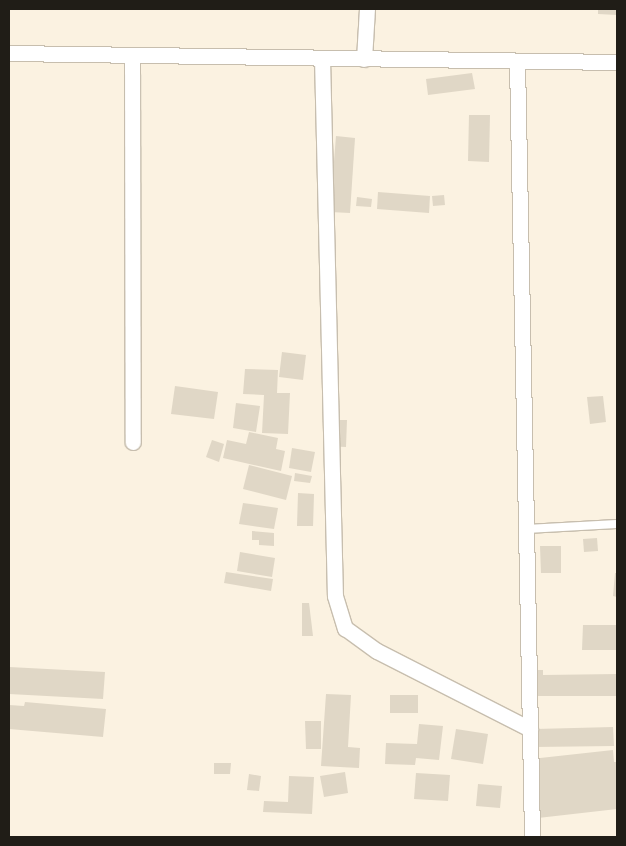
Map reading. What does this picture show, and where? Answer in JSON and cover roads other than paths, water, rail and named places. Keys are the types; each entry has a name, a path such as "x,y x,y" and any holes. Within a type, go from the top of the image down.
{"street":[{"path":"364,59 367,9"},
{"path":"9,54 617,62"},
{"path":"132,55 133,442"},
{"path":"322,58 334,596 346,628 377,651 530,729"},
{"path":"516,61 532,837"}],"lane":[{"path":"526,529 617,524"}]}
